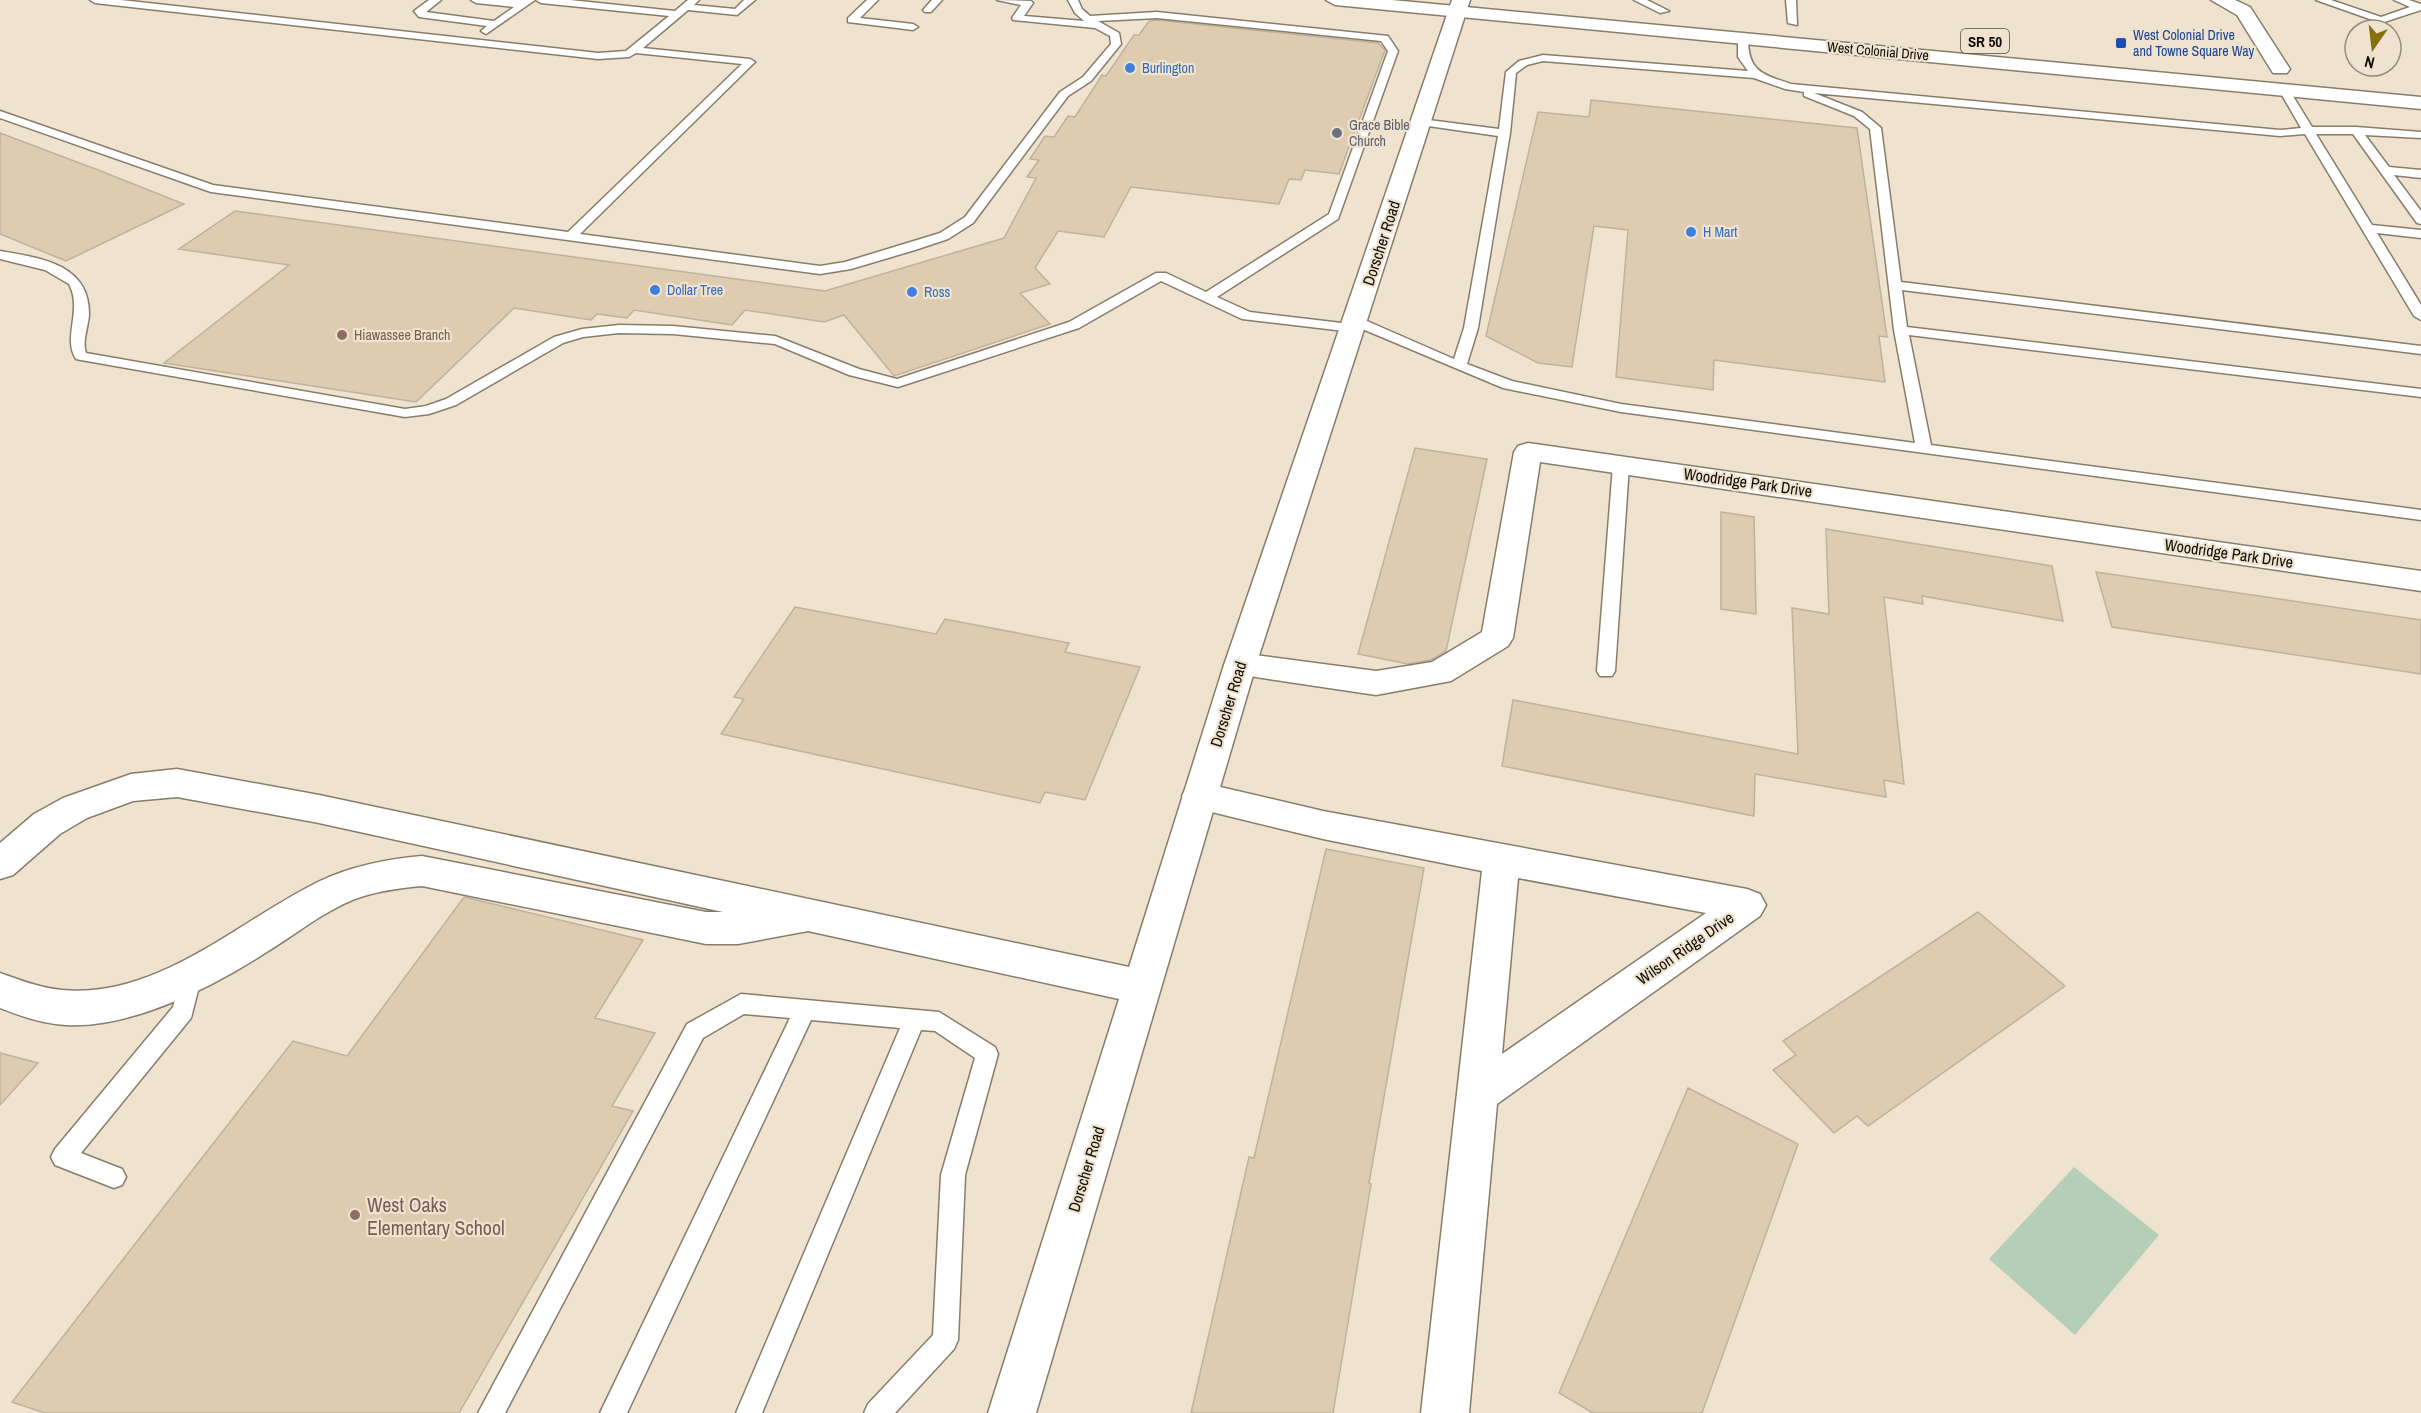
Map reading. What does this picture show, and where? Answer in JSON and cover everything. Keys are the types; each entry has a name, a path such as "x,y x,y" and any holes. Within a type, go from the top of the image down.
{"main road":[{"name":"West Colonial Drive","path":"1335,0 1459,6 1743,38 2421,103"},
{"path":"2233,28 2225,10 2231,1 2244,11 2280,69"},
{"name":"Dorscher Road","path":"1012,1413 1240,665 1459,6"},
{"path":"1618,6 1687,13"},
{"name":"West Colonial Drive","path":"1770,21 1817,25"},
{"path":"2254,67 2304,72"},
{"path":"2114,73 2241,76 2259,75 2280,69"},
{"path":"2284,90 2297,84 2325,80 2421,84"},
{"name":"Woodridge Park Drive","path":"1240,665 1376,683 1440,674 1497,638 1528,452 2421,581"},
{"path":"0,864 47,824 75,808 130,788 177,783 319,809 1141,987"},
{"name":"Wilson Ridge Drive","path":"1199,796 1323,825 1747,905 1477,1094"},
{"path":"1445,1413 1501,860"},
{"path":"0,990 35,1003 78,1008 122,999 190,975 239,950 303,909 349,886 422,871 706,928 738,928 812,916"}],"lane":[{"path":"94,0 622,57 634,50 686,7"},
{"path":"187,11 207,0"},
{"path":"436,0 419,11 423,15 496,24"},
{"path":"476,0 527,3"},
{"path":"542,0 630,9 686,7 737,12 750,0"},
{"path":"630,9 642,0"},
{"path":"873,0 852,20 913,27"},
{"path":"928,10 937,0"},
{"path":"1002,0 1028,3 1017,18 1095,22 1157,15 1384,38 1393,51 1334,216 1208,297"},
{"path":"0,114 211,188 820,270 846,266 944,236 969,220 1064,94 1087,78 1116,44 1115,35 1074,6 1073,0"},
{"path":"1639,0 1664,11"},
{"path":"1791,0 1793,23"},
{"path":"2322,0 2381,20 2420,7 2399,0"},
{"path":"470,42 527,3"},
{"path":"1743,38 1743,57 1756,75"},
{"path":"569,238 750,62 634,50"},
{"path":"1459,366 1471,328 1504,133 1510,72 1523,63 1544,58 1756,75 1858,114 1875,128 1901,330 1924,449"},
{"path":"1789,87 2280,133 2310,129 2421,135"},
{"path":"2284,90 2310,129 2421,316"},
{"path":"1421,122 1504,133"},
{"path":"2356,130 2421,220"},
{"path":"2390,133 2402,146"},
{"path":"2385,170 2420,169"},
{"path":"2368,228 2421,234"},
{"path":"0,255 35,261 74,280 81,296 81,326 76,342 81,356 405,413 419,413 448,404 535,350 580,333 649,327 774,340 873,378 898,383 1074,325 1161,276 1247,316 1354,324 1508,385 1621,408 2421,515"},
{"path":"1896,285 2421,350"},
{"path":"1901,330 2421,393"},
{"path":"1606,671 1621,465"},
{"path":"114,1177 63,1157 183,1011 190,975"},
{"path":"490,1413 695,1031 741,1004 939,1022 987,1054 953,1175 945,1340 877,1413"},
{"path":"613,1413 805,1010"},
{"path":"749,1413 914,1020"}],"green space":[{"path":"2074,1167 2159,1235 2075,1335 1989,1259"}],"building":[{"path":"1149,21 1378,43 1385,50 1339,174 1305,170 1301,180 1289,179 1279,204 1131,187 1104,237 1058,231 1035,268 1050,284 1020,293 1050,324 894,376 844,315 824,322 745,310 732,325 634,310 627,318 597,314 591,320 514,308 416,402 164,363 289,265 179,249 235,211 825,291 1004,238 1036,178 1027,177 1039,160 1030,159 1045,136 1054,137 1068,116 1075,117 1102,75 1106,76 1134,35 1139,35"},
{"name":"H Mart","path":"1591,100 1857,128 1887,337 1879,336 1885,382 1714,360 1713,390 1616,377 1628,230 1594,226 1572,367 1538,363 1486,336 1538,112 1589,117"},
{"path":"0,133 184,204 66,261 0,234"},
{"path":"1415,448 1487,459 1446,651 1431,660 1408,664 1358,654"},
{"path":"1721,512 1754,517 1756,614 1721,609"},
{"path":"1826,529 2052,566 2063,621 1922,596 1923,604 1884,597 1904,784 1884,780 1886,797 1755,774 1754,816 1502,766 1513,700 1798,754 1792,608 1829,614"},
{"path":"2096,572 2421,620 2421,674 2112,627"},
{"path":"795,607 936,634 945,619 1069,643 1065,652 1140,667 1085,800 1045,792 1040,803 721,734 744,699 734,697"},
{"path":"1326,849 1424,868 1369,1183 1371,1184 1333,1413 1191,1413 1249,1157 1254,1158"},
{"path":"464,897 643,940 595,1018 655,1033 612,1106 633,1111 459,1413 45,1413 12,1402 293,1041 347,1056"},
{"path":"1978,912 2065,986 1868,1126 1857,1116 1834,1133 1773,1070 1796,1055 1783,1041"},
{"path":"0,1053 38,1063 0,1105"},
{"path":"1688,1088 1798,1144 1702,1413 1593,1413 1559,1393"}],"place":[{"name":"West Colonial Drive and Towne Square Way","path":"2121,43"},
{"name":"Burlington","path":"1130,68"},
{"name":"Grace Bible Church","path":"1337,133"},
{"name":"H Mart","path":"1691,232"},
{"name":"Dollar Tree","path":"655,290"},
{"name":"Ross","path":"912,292"},
{"name":"Hiawassee Branch","path":"342,335"},
{"name":"West Oaks Elementary School","path":"355,1215"}]}
